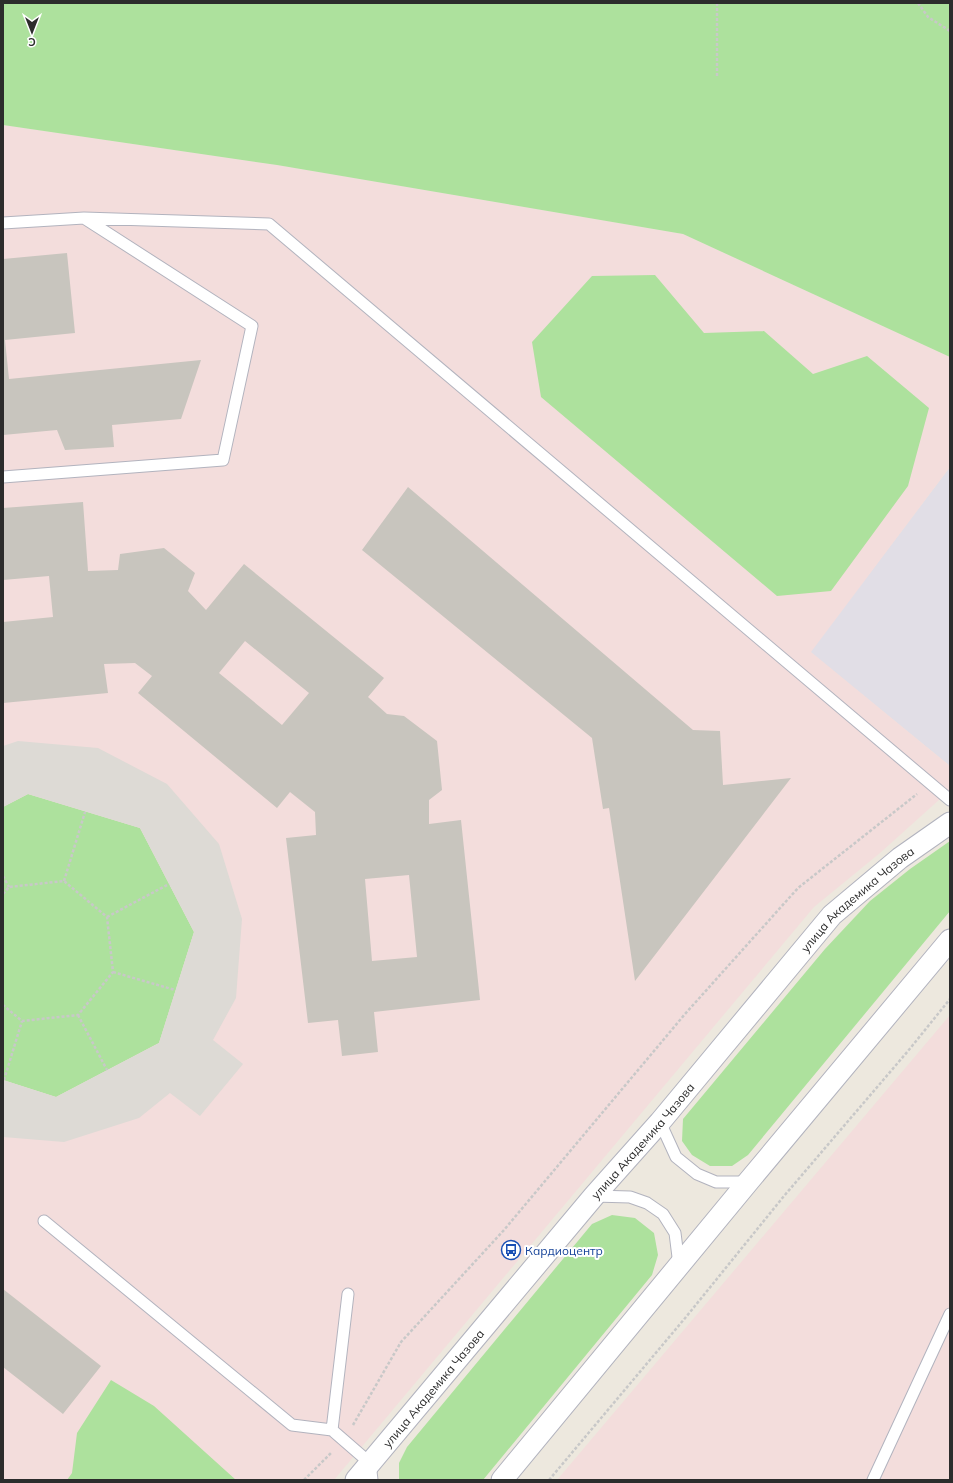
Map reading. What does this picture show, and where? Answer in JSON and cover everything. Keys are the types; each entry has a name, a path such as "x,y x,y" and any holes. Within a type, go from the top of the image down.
{"street":[{"name":"улица Академика Чазова","path":"356,1480 371,1472 594,1196 660,1122 832,915 900,858 950,823"},
{"path":"502,1480 950,940"}],"lane":[{"path":"3,477 223,460 252,326 84,218"},
{"path":"3,223 84,218 269,224 950,800"},
{"path":"660,1122 676,1157 697,1174 716,1182 748,1182"},
{"path":"594,1196 630,1197 647,1203 663,1214 675,1233 679,1265"},
{"path":"44,1221 292,1425 332,1430 344,1440 371,1472"},
{"path":"332,1430 348,1294"},
{"path":"873,1480 950,1314"}],"path":[{"path":"717,3 717,77"},
{"path":"918,3 928,17 950,30"},
{"path":"304,1480 344,1440 401,1342 504,1230 685,1014 798,888 931,784"},
{"path":"64,881 85,812"},
{"path":"3,876 9,887"},
{"path":"3,894 9,887 64,881 108,917 113,972 78,1015 22,1021 3,1005"},
{"path":"108,917 169,884"},
{"path":"113,972 176,990"},
{"path":"549,1480 686,1317 784,1196 908,1051 950,999"},
{"path":"78,1015 107,1070"},
{"path":"4,1080 22,1021"}],"shaded area":[{"path":"3,125 277,165 683,234 950,357 950,467 811,652 950,766 950,790 880,853 814,907 334,1480 3,1480"},
{"path":"950,467 950,766 810,652"},
{"path":"18,741 98,748 167,784 219,844 242,919 236,998 213,1040 243,1064 200,1116 170,1093 139,1118 64,1142 3,1137 3,1080 56,1097 159,1043 194,932 140,828 28,794 3,807 3,746"},
{"path":"950,1015 950,1480 557,1480"}],"green space":[{"path":"3,3 950,3 950,357 683,234 277,165 3,125"},
{"path":"655,275 704,333 764,331 813,374 867,356 929,408 908,486 831,591 777,596 541,397 532,342 592,276"},
{"path":"28,794 140,828 194,932 159,1043 56,1097 3,1080 3,807"},
{"path":"950,841 950,911 748,1155 732,1166 710,1166 692,1155 682,1141 683,1119 825,949 870,901 910,869"},
{"path":"612,1215 635,1218 654,1233 658,1255 652,1275 483,1480 399,1480 399,1463 407,1447 592,1224"},
{"path":"111,1380 154,1406 236,1480 67,1480 72,1473 77,1433"}],"building":[{"path":"67,253 75,333 5,340 9,379 201,360 181,419 112,425 114,447 65,450 57,430 3,435 3,259"},
{"path":"408,487 693,730 720,731 723,785 791,778 635,981 609,808 603,809 592,738 362,550"},
{"path":"83,502 88,571 118,570 120,554 164,548 195,573 188,591 206,610 244,564 384,678 368,697 387,714 404,716 437,741 442,790 429,800 429,824 461,820 480,1000 374,1012 378,1052 342,1056 338,1020 308,1023 286,838 316,835 315,812 290,792 277,808 138,693 152,676 135,663 104,664 108,693 3,703 3,622 53,617 49,576 3,580 3,508","holes":["245,641 309,693 282,725 219,673","409,875 417,957 372,961 365,879"]},
{"path":"3,1289 101,1366 63,1414 3,1367"}],"place":[{"name":"Кардиоцентр","path":"511,1250"}]}
